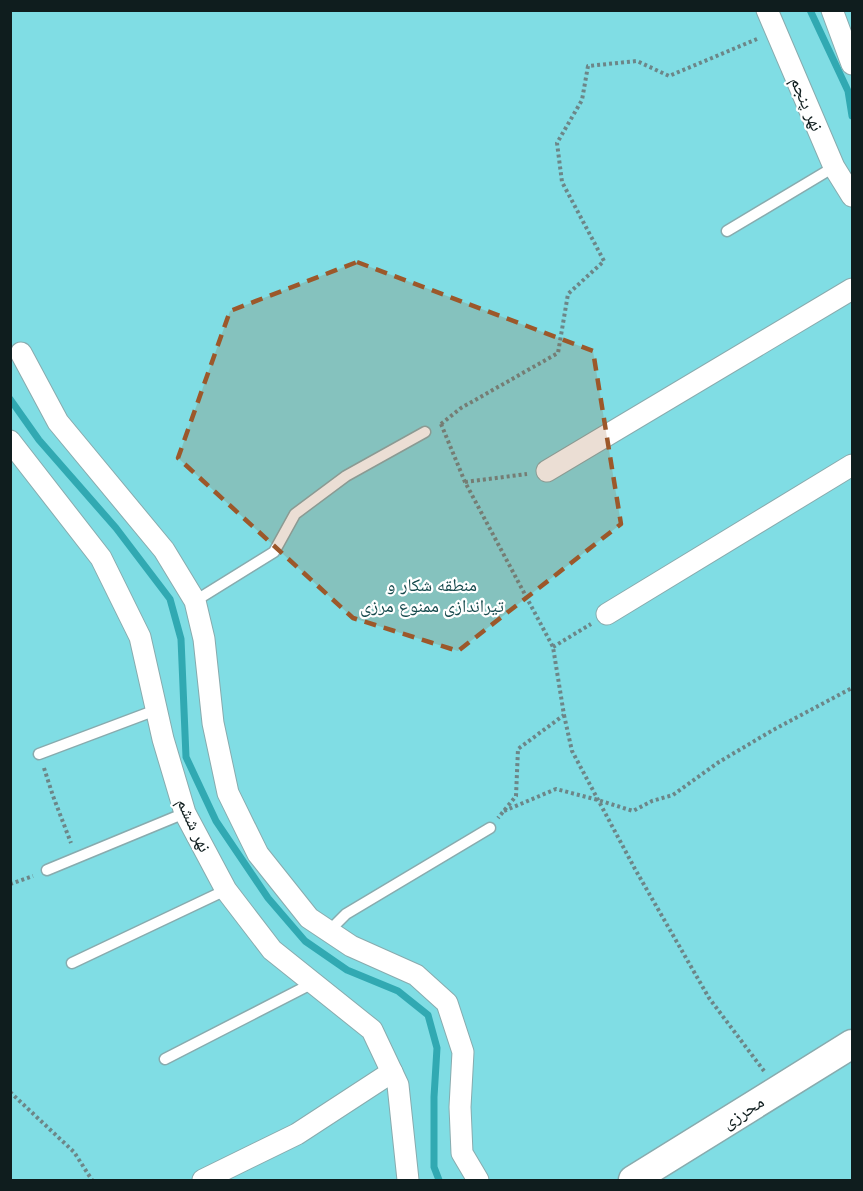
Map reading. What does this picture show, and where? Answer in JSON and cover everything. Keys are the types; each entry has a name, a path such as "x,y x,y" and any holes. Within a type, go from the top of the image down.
{"street":[{"name":"نهر پنجم","path":"767,10 834,167 852,196"},
{"path":"832,10 852,64"},
{"path":"547,471 852,289"},
{"path":"21,353 58,422 164,550 195,601 204,639 213,723 228,793 258,854 309,918 351,946 416,975 447,1003 463,1052 460,1107 462,1153 478,1180"},
{"name":"نهر ششم","path":"10,441 101,558 140,637 163,740 185,813 226,890 272,950 372,1030 398,1085 408,1180"},
{"path":"607,614 852,465"},
{"name":"محرزی","path":"633,1180 852,1044"},
{"path":"203,1180 297,1134 392,1072"}],"lane":[{"path":"727,231 834,167"},
{"path":"195,601 274,552 295,514 346,476 425,432"},
{"path":"39,754 156,710"},
{"path":"47,870 185,813"},
{"path":"329,931 346,914 490,828"},
{"path":"72,963 226,890"},
{"path":"165,1059 314,983"}],"path":[{"path":"425,432 441,424 461,408 558,353 568,294 604,261 562,182 557,143 582,100 588,66 637,61 669,76 776,31"},
{"path":"441,424 465,482 553,647 572,751 635,869 709,998 779,1090"},
{"path":"465,482 547,471"},
{"path":"553,647 607,614"},
{"path":"504,812 556,789 633,811 652,801 673,795 719,762 852,687"},
{"path":"490,828 516,796 519,749 564,715"},
{"path":"39,754 77,858"},
{"path":"10,884 47,870"},
{"path":"10,1092 74,1152 92,1180"}],"highlighted area":[{"path":"357,262 593,351 621,524 458,651 353,618 178,458 230,311"}],"green space":[{"name":"منطقه شکار و تیراندازی ممنوع مرزی","path":"11,11 852,11 852,1180 11,1180"}],"waterway":[{"path":"810,10 848,91 852,116"},
{"path":"10,399 39,440 116,528 170,599 181,639 186,757 216,821 268,898 305,941 347,970 398,991 428,1015 437,1048 434,1167 439,1180"}]}
